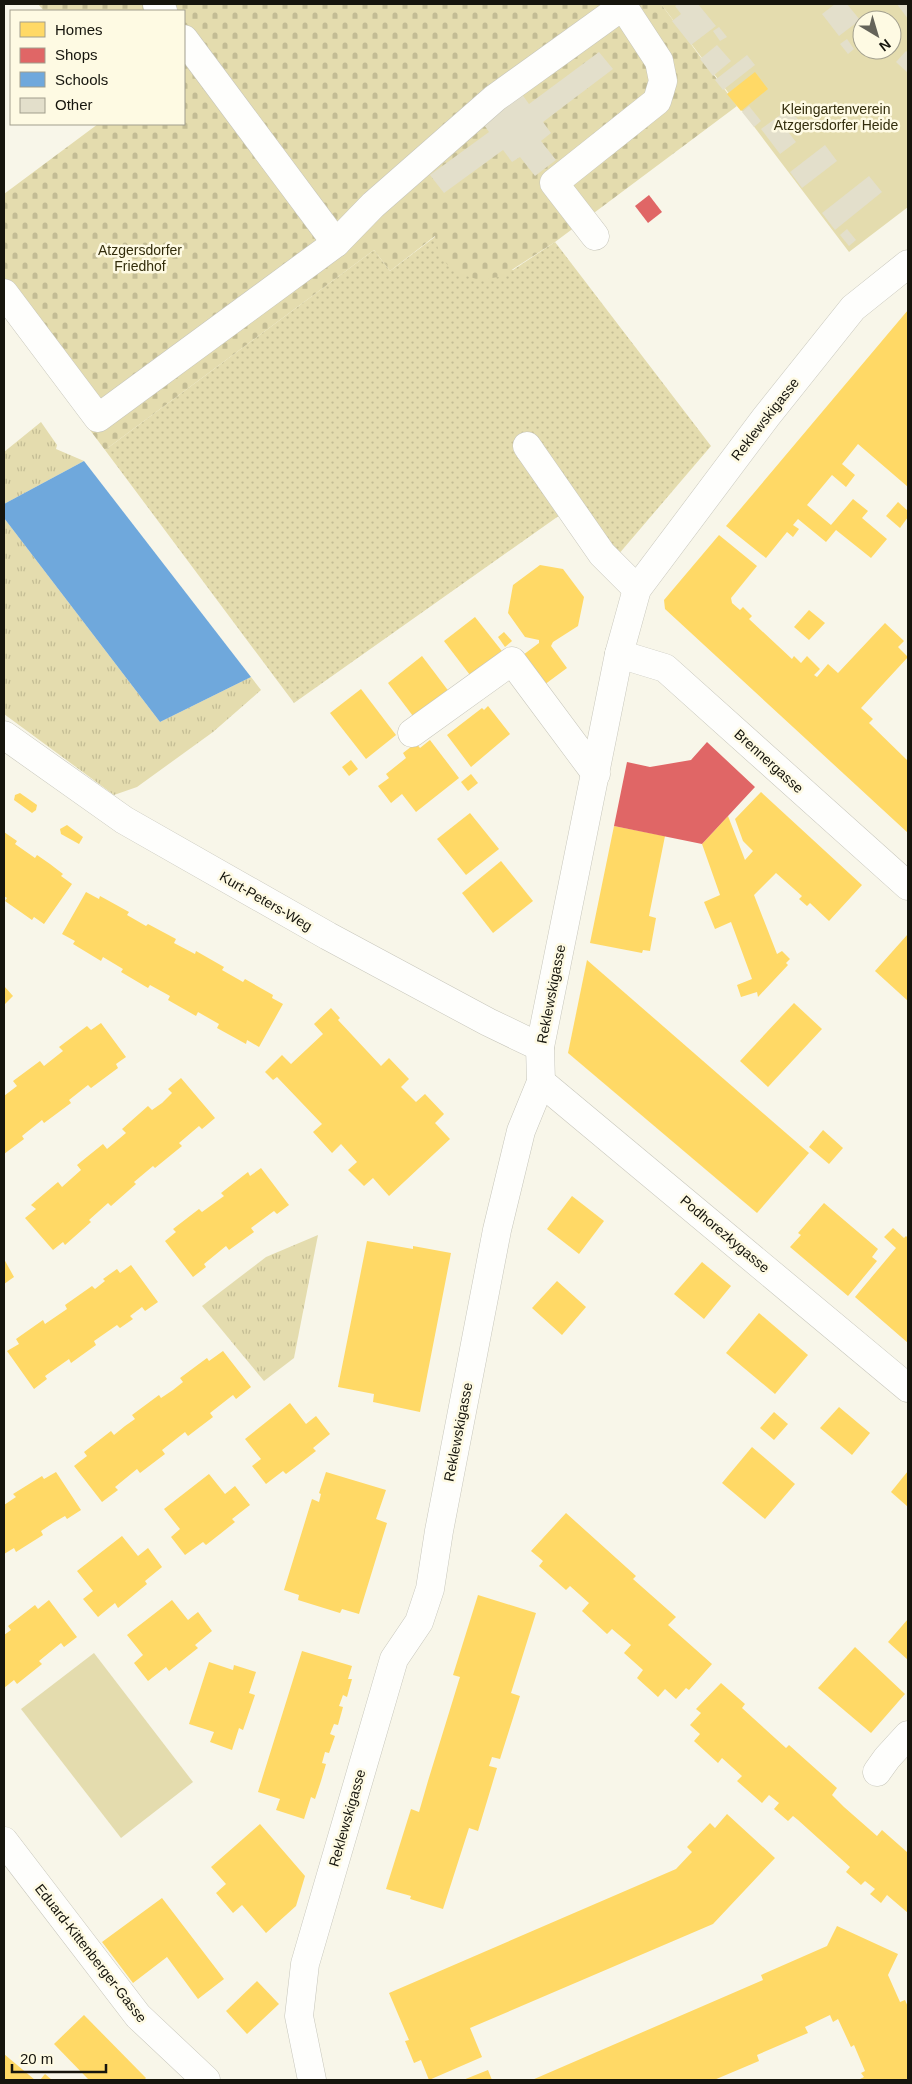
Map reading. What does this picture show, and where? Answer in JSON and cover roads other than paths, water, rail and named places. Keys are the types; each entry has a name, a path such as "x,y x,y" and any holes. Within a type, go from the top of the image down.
{"street":[{"path":"4,293 98,418 336,243 373,205 495,98 623,6 659,60 663,81 657,101 554,183 595,236"},
{"path":"185,40 336,243"},
{"name":"Reklewskigasse","path":"312,2080 299,2016 305,1964 394,1659 419,1622 430,1589 439,1531 497,1230 521,1131 541,1082 540,1047 619,654 637,589 766,417 853,308 908,264"},
{"path":"527,446 602,554 637,589"},
{"name":"Brennergasse","path":"619,654 665,668 908,886"},
{"path":"412,733 512,661 596,774"},
{"name":"Kurt-Peters-Weg","path":"4,735 124,820 328,936 488,1022 540,1047"},
{"name":"Podhorezkygasse","path":"541,1082 908,1388"},
{"path":"877,1772 908,1735"},
{"name":"Eduard-Kittenberger-Gasse","path":"4,1841 138,2016 206,2080"}],"park label":[{"name":"Kleingartenverein Atzgersdorfer Heide","path":"836,118"},
{"name":"Atzgersdorfer Friedhof","path":"140,258"}]}
